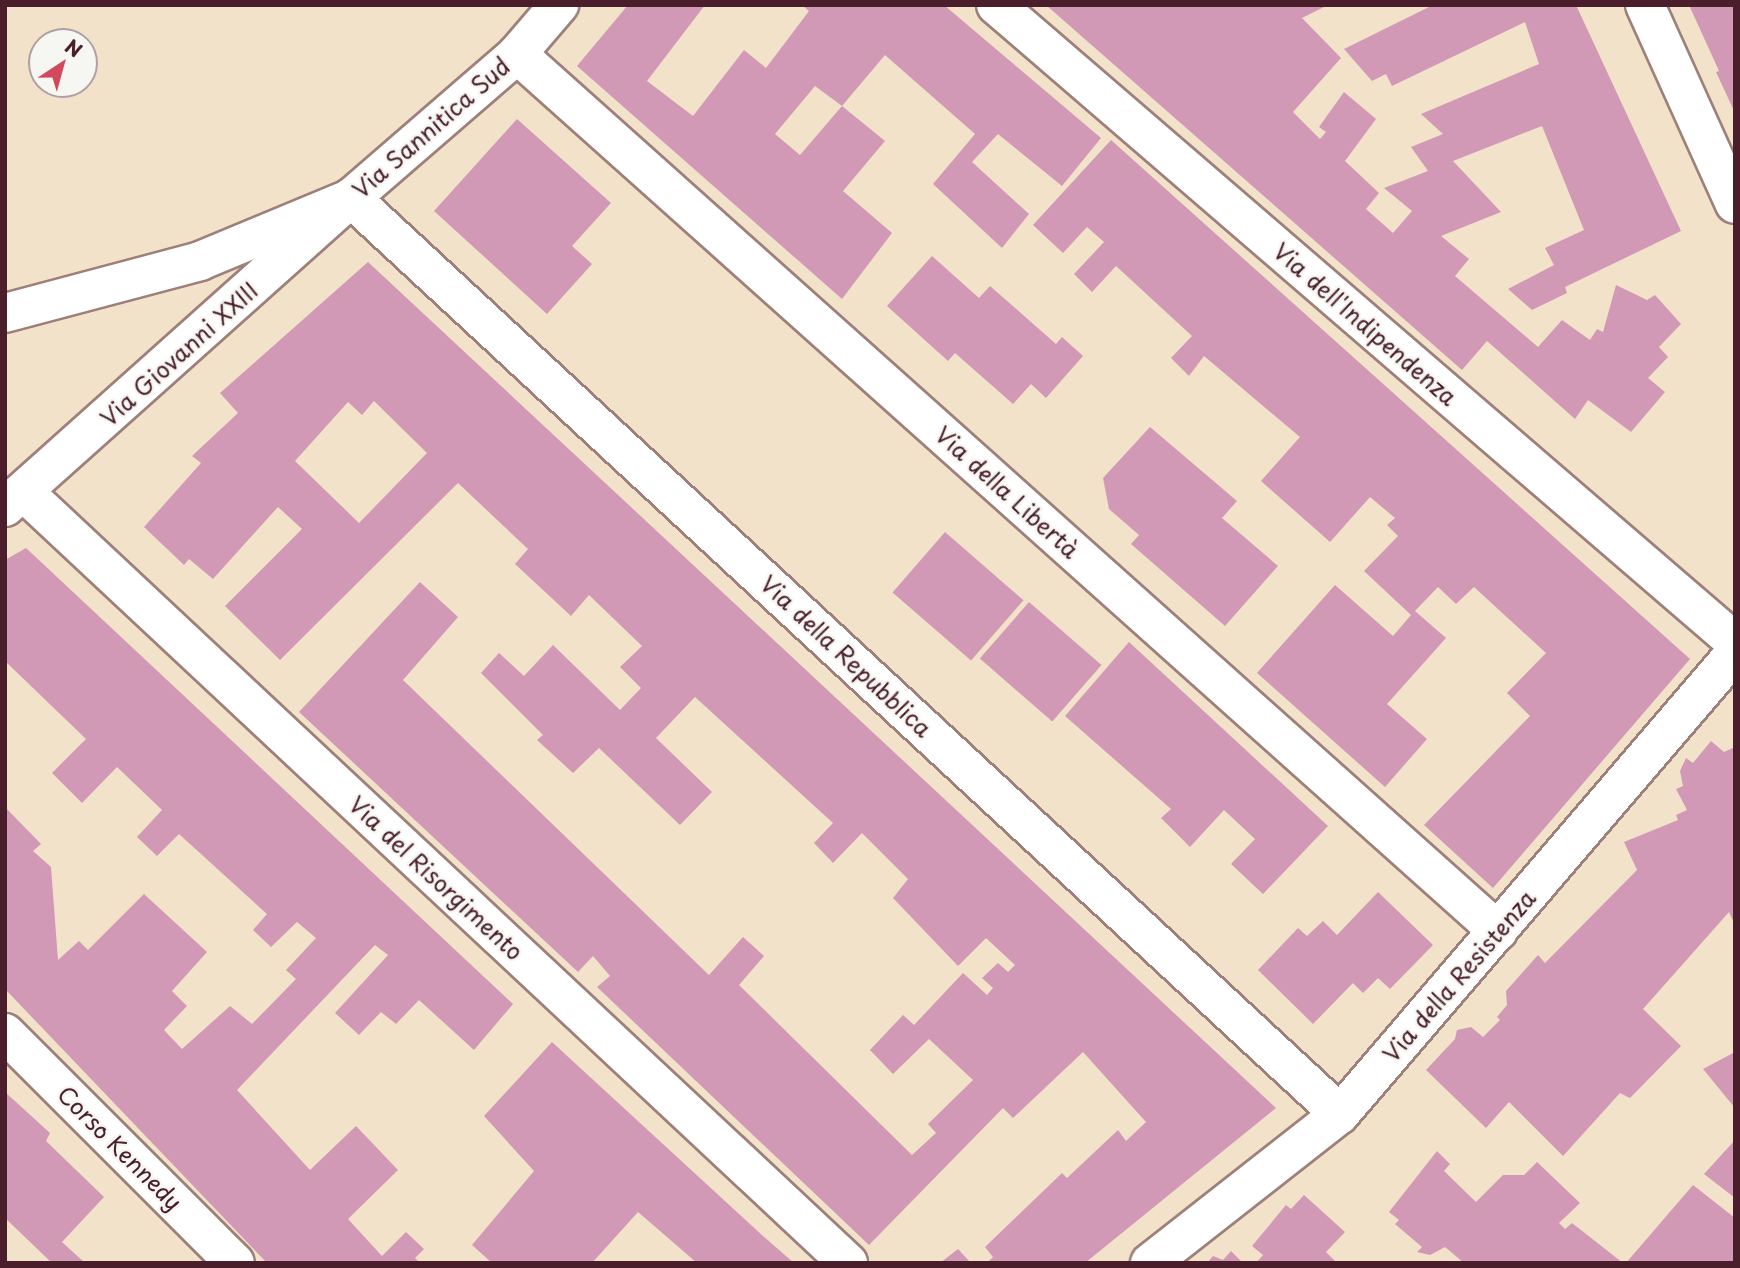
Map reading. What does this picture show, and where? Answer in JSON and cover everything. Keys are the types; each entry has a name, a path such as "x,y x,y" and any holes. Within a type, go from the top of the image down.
{"street":[{"name":"Via Sannitica Sud","path":"5,313 200,261 351,198 517,54 559,5"},
{"name":"Via dell'Indipendenza","path":"996,5 1735,642"},
{"path":"1645,5 1735,204"},
{"name":"Via della Libertà","path":"517,54 1498,931"},
{"name":"Via Giovanni XXIII","path":"15,500 351,198"},
{"name":"Via della Repubblica","path":"351,198 1340,1114"},
{"name":"Via del Risorgimento","path":"15,500 848,1263"},
{"name":"Via della Resistenza","path":"1150,1263 1340,1114 1735,653"},
{"name":"Corso Kennedy","path":"5,1033 234,1263"}],"building":[{"path":"628,5 705,5 647,81 693,116 744,50 766,68 809,11 802,5 944,5 1101,138 1062,186 998,134 972,162 1029,214 1002,248 933,184 975,134 885,55 842,106 885,141 843,191 892,233 842,299 577,66","holes":["815,86 842,106 800,155 775,134"]},
{"path":"1046,5 1328,5 1302,18 1341,58 1293,112 1320,139 1326,132 1319,127 1344,92 1376,119 1345,161 1379,193 1366,209 1393,233 1412,211 1384,188 1428,171 1411,147 1443,134 1421,114 1539,64 1525,22 1392,86 1386,74 1372,81 1344,49 1433,5 1576,5 1681,231 1565,287 1567,293 1532,310 1508,289 1554,265 1545,248 1584,230 1542,126 1453,161 1501,212 1441,236 1469,259 1455,276 1538,347 1562,320 1590,340 1597,329 1603,332 1616,285 1647,300 1655,295 1681,324 1659,347 1668,357 1648,378 1665,392 1631,432 1588,400 1575,419 1487,341 1462,370"},
{"path":"1689,5 1735,5 1735,113 1716,72 1719,71"},
{"path":"517,119 611,203 572,246 592,264 547,314 434,211"},
{"path":"1111,140 1690,659 1493,888 1424,825 1530,716 1507,693 1546,653 1474,587 1456,604 1438,587 1415,611 1446,638 1387,704 1427,739 1385,787 1257,673 1335,585 1393,636 1411,615 1364,571 1398,536 1387,525 1395,518 1370,497 1330,542 1261,481 1300,437 1204,356 1189,376 1171,358 1192,336 1116,266 1092,292 1074,274 1104,242 1087,227 1063,253 1033,225"},
{"path":"932,256 979,298 990,286 1056,344 1062,337 1083,356 1046,398 1031,384 1013,404 955,353 948,361 887,306"},
{"path":"368,262 1276,1108 1085,1263 987,1263 993,1257 985,1247 1062,1173 1067,1178 1118,1130 1126,1141 1146,1122 1083,1052 1013,1118 1003,1108 869,1245 597,987 610,976 593,956 578,972 299,712 420,582 458,617 403,680 709,975 743,937 764,956 739,985 912,1155 936,1133 928,1124 973,1080 929,1039 893,1074 870,1050 903,1015 914,1025 963,973 987,995 993,988 982,978 998,963 1008,972 1015,965 986,938 958,966 893,898 908,879 862,833 833,863 814,843 833,823 695,697 656,738 712,792 680,825 599,748 573,773 537,740 543,735 481,673 499,653 524,676 553,645 620,710 641,688 620,667 642,646 589,595 571,616 515,564 528,549 458,483 280,660 225,606 302,529 278,507 213,579 189,559 184,565 144,527 201,463 192,456 238,413 220,393","holes":["374,401 427,453 359,523 295,461 348,402 362,415"]},
{"path":"1150,427 1237,501 1222,518 1278,566 1225,626 1131,544 1139,535 1109,509 1103,478"},
{"path":"945,532 1023,600 971,661 893,592"},
{"path":"26,548 513,1004 474,1050 419,1000 396,1024 381,1012 359,1035 335,1013 388,955 375,945 237,1090 310,1170 356,1126 398,1170 348,1219 382,1256 406,1232 424,1249 415,1258 420,1263 267,1263 5,989 5,807 41,844 33,851 51,867 58,960 79,941 88,950 144,894 207,952 172,991 187,1006 164,1030 182,1049 230,1006 252,1024 296,979 286,970 316,938 297,922 271,947 253,930 267,914 179,834 157,856 137,837 162,810 117,767 82,803 52,773 86,739 5,661 5,560"},
{"path":"1029,602 1101,665 1052,722 980,659"},
{"path":"1129,642 1328,826 1263,894 1231,864 1255,839 1224,810 1190,847 1161,818 1171,809 1065,716"},
{"path":"1711,741 1724,752 1735,747 1735,925 1729,912 1643,1009 1681,1046 1630,1098 1620,1093 1563,1156 1509,1102 1486,1128 1426,1070 1455,1039 1457,1030 1471,1027 1483,1037 1500,1020 1497,1017 1507,1005 1506,991 1538,955 1545,963 1637,870 1624,842 1678,820 1676,815 1687,810 1676,789 1683,786 1680,771 1686,758 1693,763"},
{"path":"1378,892 1433,945 1390,989 1378,978 1363,993 1353,983 1313,1024 1258,970 1298,928 1307,936 1323,921 1337,935"},
{"path":"552,1042 794,1263 697,1263 638,1212 592,1263 492,1263 472,1245 534,1171 484,1116"},
{"path":"1735,1052 1735,1108 1703,1069"},
{"path":"5,1092 50,1133 46,1141 104,1197 62,1242 85,1263 52,1263 5,1218"},
{"path":"1735,1140 1735,1198 1704,1174"},
{"path":"1437,1151 1450,1164 1444,1171 1476,1202 1503,1175 1524,1175 1537,1162 1580,1203 1559,1223 1565,1229 1572,1223 1623,1263 1464,1263 1445,1247 1430,1255 1417,1252 1422,1247 1395,1224 1399,1220 1389,1212"},
{"path":"1693,1185 1735,1218 1735,1263 1626,1263"},
{"path":"1304,1195 1345,1232 1326,1252 1337,1263 1256,1263 1263,1255 1252,1246 1286,1205 1291,1209"},
{"path":"958,1249 971,1263 940,1263"},
{"path":"1231,1251 1243,1263 1207,1263 1213,1256 1223,1260"}]}
